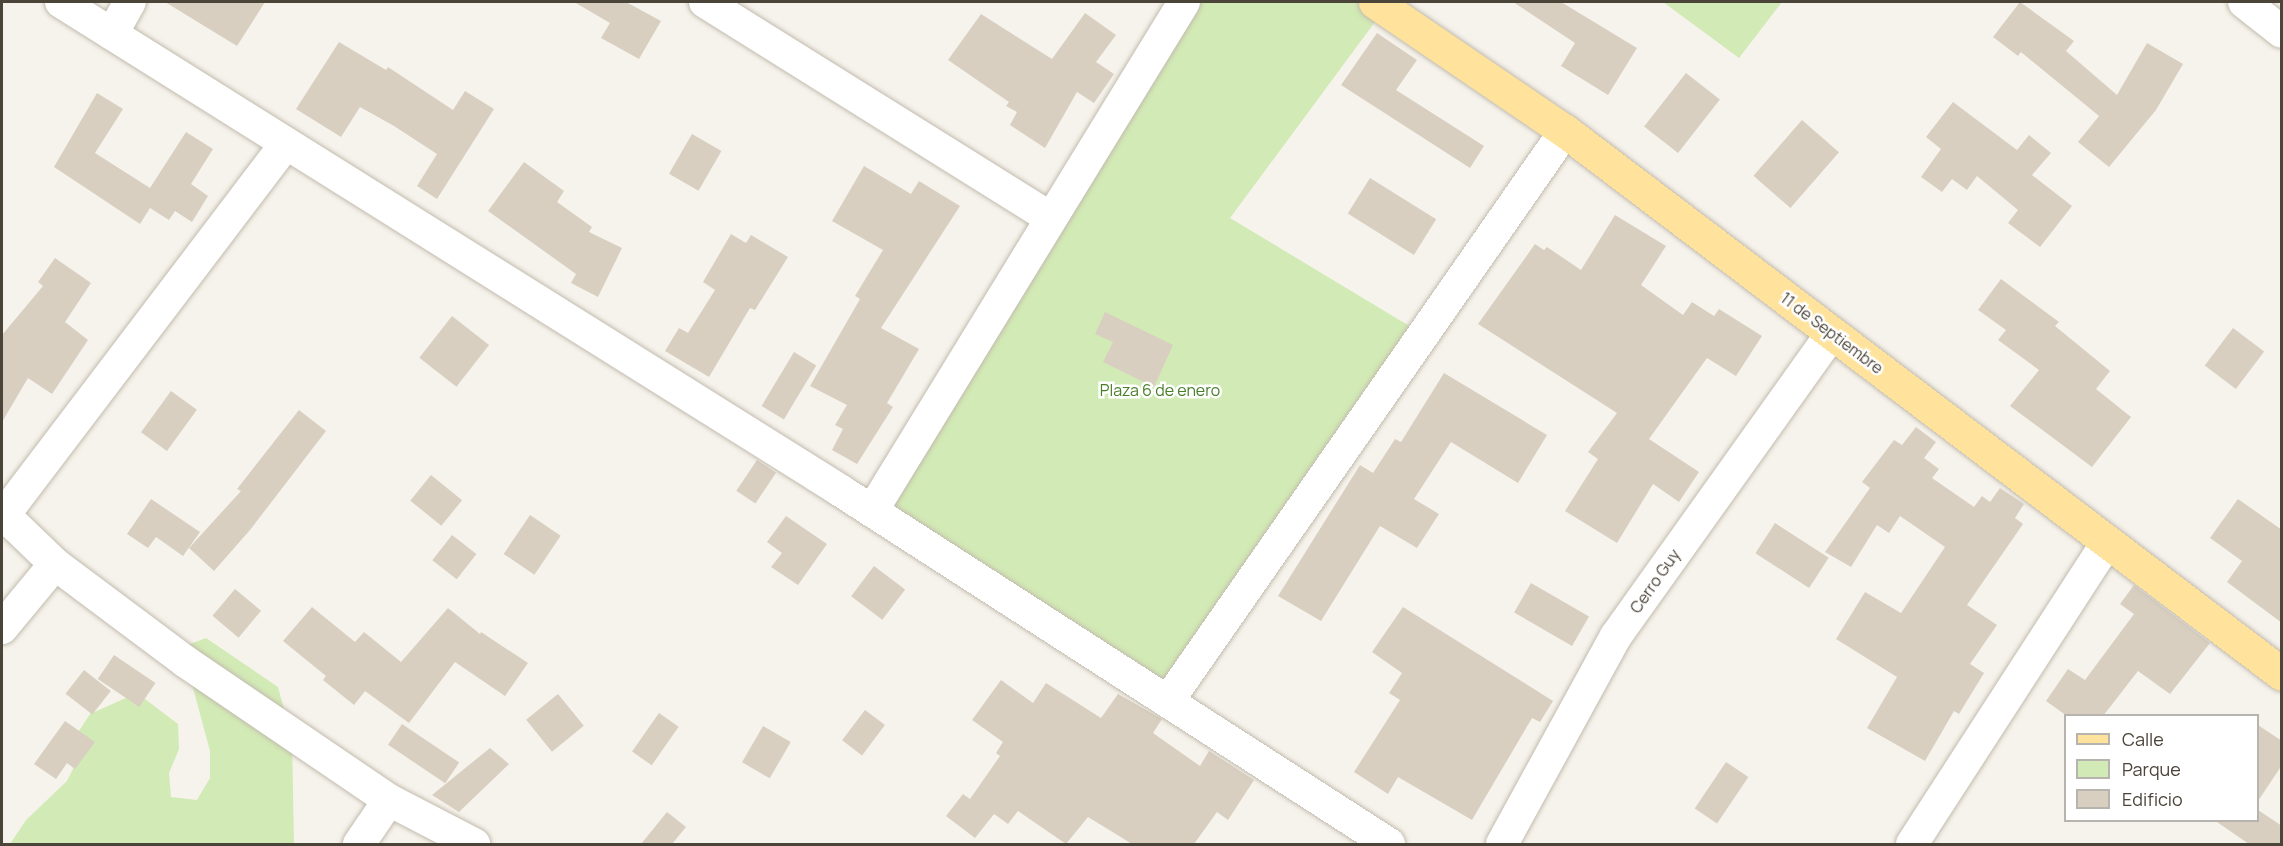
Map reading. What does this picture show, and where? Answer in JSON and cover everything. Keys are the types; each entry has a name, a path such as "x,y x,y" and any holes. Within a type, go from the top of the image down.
{"main road":[{"name":"11 de Septiembre","path":"1375,2 1565,131 2282,674"}],"street":[{"path":"61,2 872,511 1389,844"},
{"path":"112,34 130,2"},
{"path":"705,2 1051,218"},
{"path":"872,511 1184,2"},
{"path":"2244,2 2282,32"},
{"path":"1168,701 1565,131"},
{"path":"286,144 2,514 55,564 186,662 389,800 474,844"},
{"name":"Cerro Guy","path":"1502,844 1616,636 1832,333"},
{"path":"1912,844 2107,542"},
{"path":"2,628 55,564"},
{"path":"359,844 389,800"}],"green space":[{"name":"Plaza 6 de enero","path":"1184,2 1375,2 1386,7 1230,218 1421,333 1168,701 872,511"},
{"path":"1663,2 1782,2 1739,58"},
{"path":"206,638 278,687 292,739 294,844 10,844 26,820 67,781 78,759 75,737 90,714 137,693 178,724 179,749 169,773 171,797 197,800 210,778 210,751 182,647"}],"building":[{"path":"165,2 265,2 237,46"},
{"path":"574,2 626,2 661,21 639,59 601,38 610,23"},
{"path":"1513,2 1561,2 1637,48 1608,95 1561,66 1575,43"},
{"path":"2020,2 2074,41 2066,51 2117,95 2147,43 2183,64 2156,110 2109,167 2078,142 2099,116 2021,52 2018,56 1993,37"},
{"path":"1085,13 1116,35 1096,62 1114,74 1094,103 1077,92 1045,148 1010,125 1017,112 1006,106 1009,102 948,60 981,14 1052,59"},
{"path":"1377,33 1417,60 1396,90 1484,146 1470,168 1341,85"},
{"path":"339,42 386,70 388,67 453,110 465,91 494,109 437,199 417,186 437,154 394,126 360,107 341,137 296,109"},
{"path":"1686,73 1720,99 1678,153 1644,127"},
{"path":"97,93 123,109 95,153 150,188 186,132 213,149 191,184 208,196 192,222 175,211 169,220 150,208 140,224 54,167"},
{"path":"1953,102 2017,150 2029,135 2051,153 2032,175 2072,206 2040,247 2008,223 2018,210 1977,176 1967,190 1952,179 1942,192 1921,177 1941,149 1926,137"},
{"path":"1802,120 1839,152 1790,208 1753,176"},
{"path":"692,134 721,151 698,191 669,174"},
{"path":"524,162 564,191 557,202 592,227 589,232 622,248 598,297 571,283 576,274 488,211"},
{"path":"864,166 911,194 919,181 960,206 881,328 919,349 887,403 893,407 857,464 832,450 843,429 835,425 847,405 810,386 860,299 855,296 883,250 832,221"},
{"path":"1370,178 1436,219 1414,255 1348,214"},
{"path":"1615,215 1666,246 1641,285 1683,315 1692,302 1714,316 1719,309 1762,336 1736,376 1707,358 1649,439 1699,472 1679,502 1653,484 1617,543 1565,511 1598,459 1588,452 1617,413 1478,324 1535,244 1544,250 1547,247 1581,270"},
{"path":"731,234 746,243 751,235 788,257 755,310 750,308 709,377 665,351 679,328 688,333 715,290 703,282"},
{"path":"55,258 91,283 65,322 88,340 52,394 28,378 2,422 2,335 43,286 38,282"},
{"path":"2001,279 2059,322 2055,326 2110,371 2096,389 2131,417 2092,467 2010,406 2039,370 1998,340 2006,330 1978,310"},
{"path":"1105,312 1173,345 1154,387 1103,362 1113,342 1095,334"},
{"path":"452,316 489,345 456,387 419,358"},
{"path":"2233,328 2264,351 2236,389 2205,366"},
{"path":"794,352 816,365 784,419 762,406"},
{"path":"1444,373 1547,435 1518,483 1451,442 1414,499 1439,514 1417,548 1380,526 1321,621 1278,596 1360,465 1373,473 1395,439 1401,442"},
{"path":"171,391 197,410 167,451 141,432"},
{"path":"299,410 326,431 250,530 214,571 189,548 241,491 237,489"},
{"path":"1916,427 1936,442 1924,458 1939,469 1932,478 1974,507 1982,496 1990,502 2000,488 2024,504 2015,518 2023,524 1967,605 1997,625 1970,664 1984,673 1959,714 1954,711 1925,761 1867,728 1897,677 1836,639 1865,592 1901,613 1945,547 1900,516 1889,533 1877,525 1851,567 1825,552 1870,488 1862,482 1894,440 1902,445"},
{"path":"757,460 776,473 755,504 736,491"},
{"path":"431,475 462,500 441,526 410,501"},
{"path":"151,499 200,532 183,556 156,537 148,548 127,534"},
{"path":"2238,499 2282,530 2282,623 2227,582 2242,561 2210,538"},
{"path":"530,515 561,536 534,575 504,554"},
{"path":"786,516 827,544 798,585 771,567 782,553 767,542"},
{"path":"1775,523 1829,558 1809,588 1755,553"},
{"path":"452,535 476,554 457,579 432,560"},
{"path":"874,566 905,589 882,620 851,596"},
{"path":"1531,583 1589,616 1572,646 1514,612"},
{"path":"2134,585 2210,643 2170,694 2138,671 2105,714 2064,714 2046,701 2068,669 2085,680 2134,614 2120,604"},
{"path":"235,589 261,611 239,638 213,616"},
{"path":"312,607 355,642 364,632 401,662 448,608 480,634 481,632 528,663 505,696 455,662 409,723 365,691 354,705 323,680 326,676 283,641"},
{"path":"1403,607 1553,701 1540,722 1532,718 1472,820 1398,777 1388,794 1354,772 1400,700 1389,693 1402,673 1372,652"},
{"path":"114,655 155,683 139,707 98,679"},
{"path":"84,670 111,691 92,715 66,694"},
{"path":"1001,680 1033,703 1046,683 1101,718 1118,694 1162,719 1153,733 1200,766 1209,751 1254,780 1228,820 1217,812 1194,844 1132,844 1088,817 1066,844 1018,811 1008,824 994,814 975,838 946,816 963,794 970,799 1000,756 996,753 1003,742 972,720"},
{"path":"558,694 584,726 552,752 526,720"},
{"path":"865,710 885,725 862,755 842,740"},
{"path":"659,713 679,727 652,765 632,752"},
{"path":"65,721 95,742 75,769 67,763 56,779 34,764"},
{"path":"402,724 459,763 445,783 388,745"},
{"path":"763,726 791,742 770,778 742,762"},
{"path":"2259,726 2282,741 2282,765 2259,800"},
{"path":"490,748 509,764 459,812 432,795"},
{"path":"1726,762 1748,777 1717,824 1695,808"},
{"path":"2259,811 2282,826 2282,844 2249,844 2217,822 2259,822"},
{"path":"667,812 686,827 672,844 641,844"}]}
